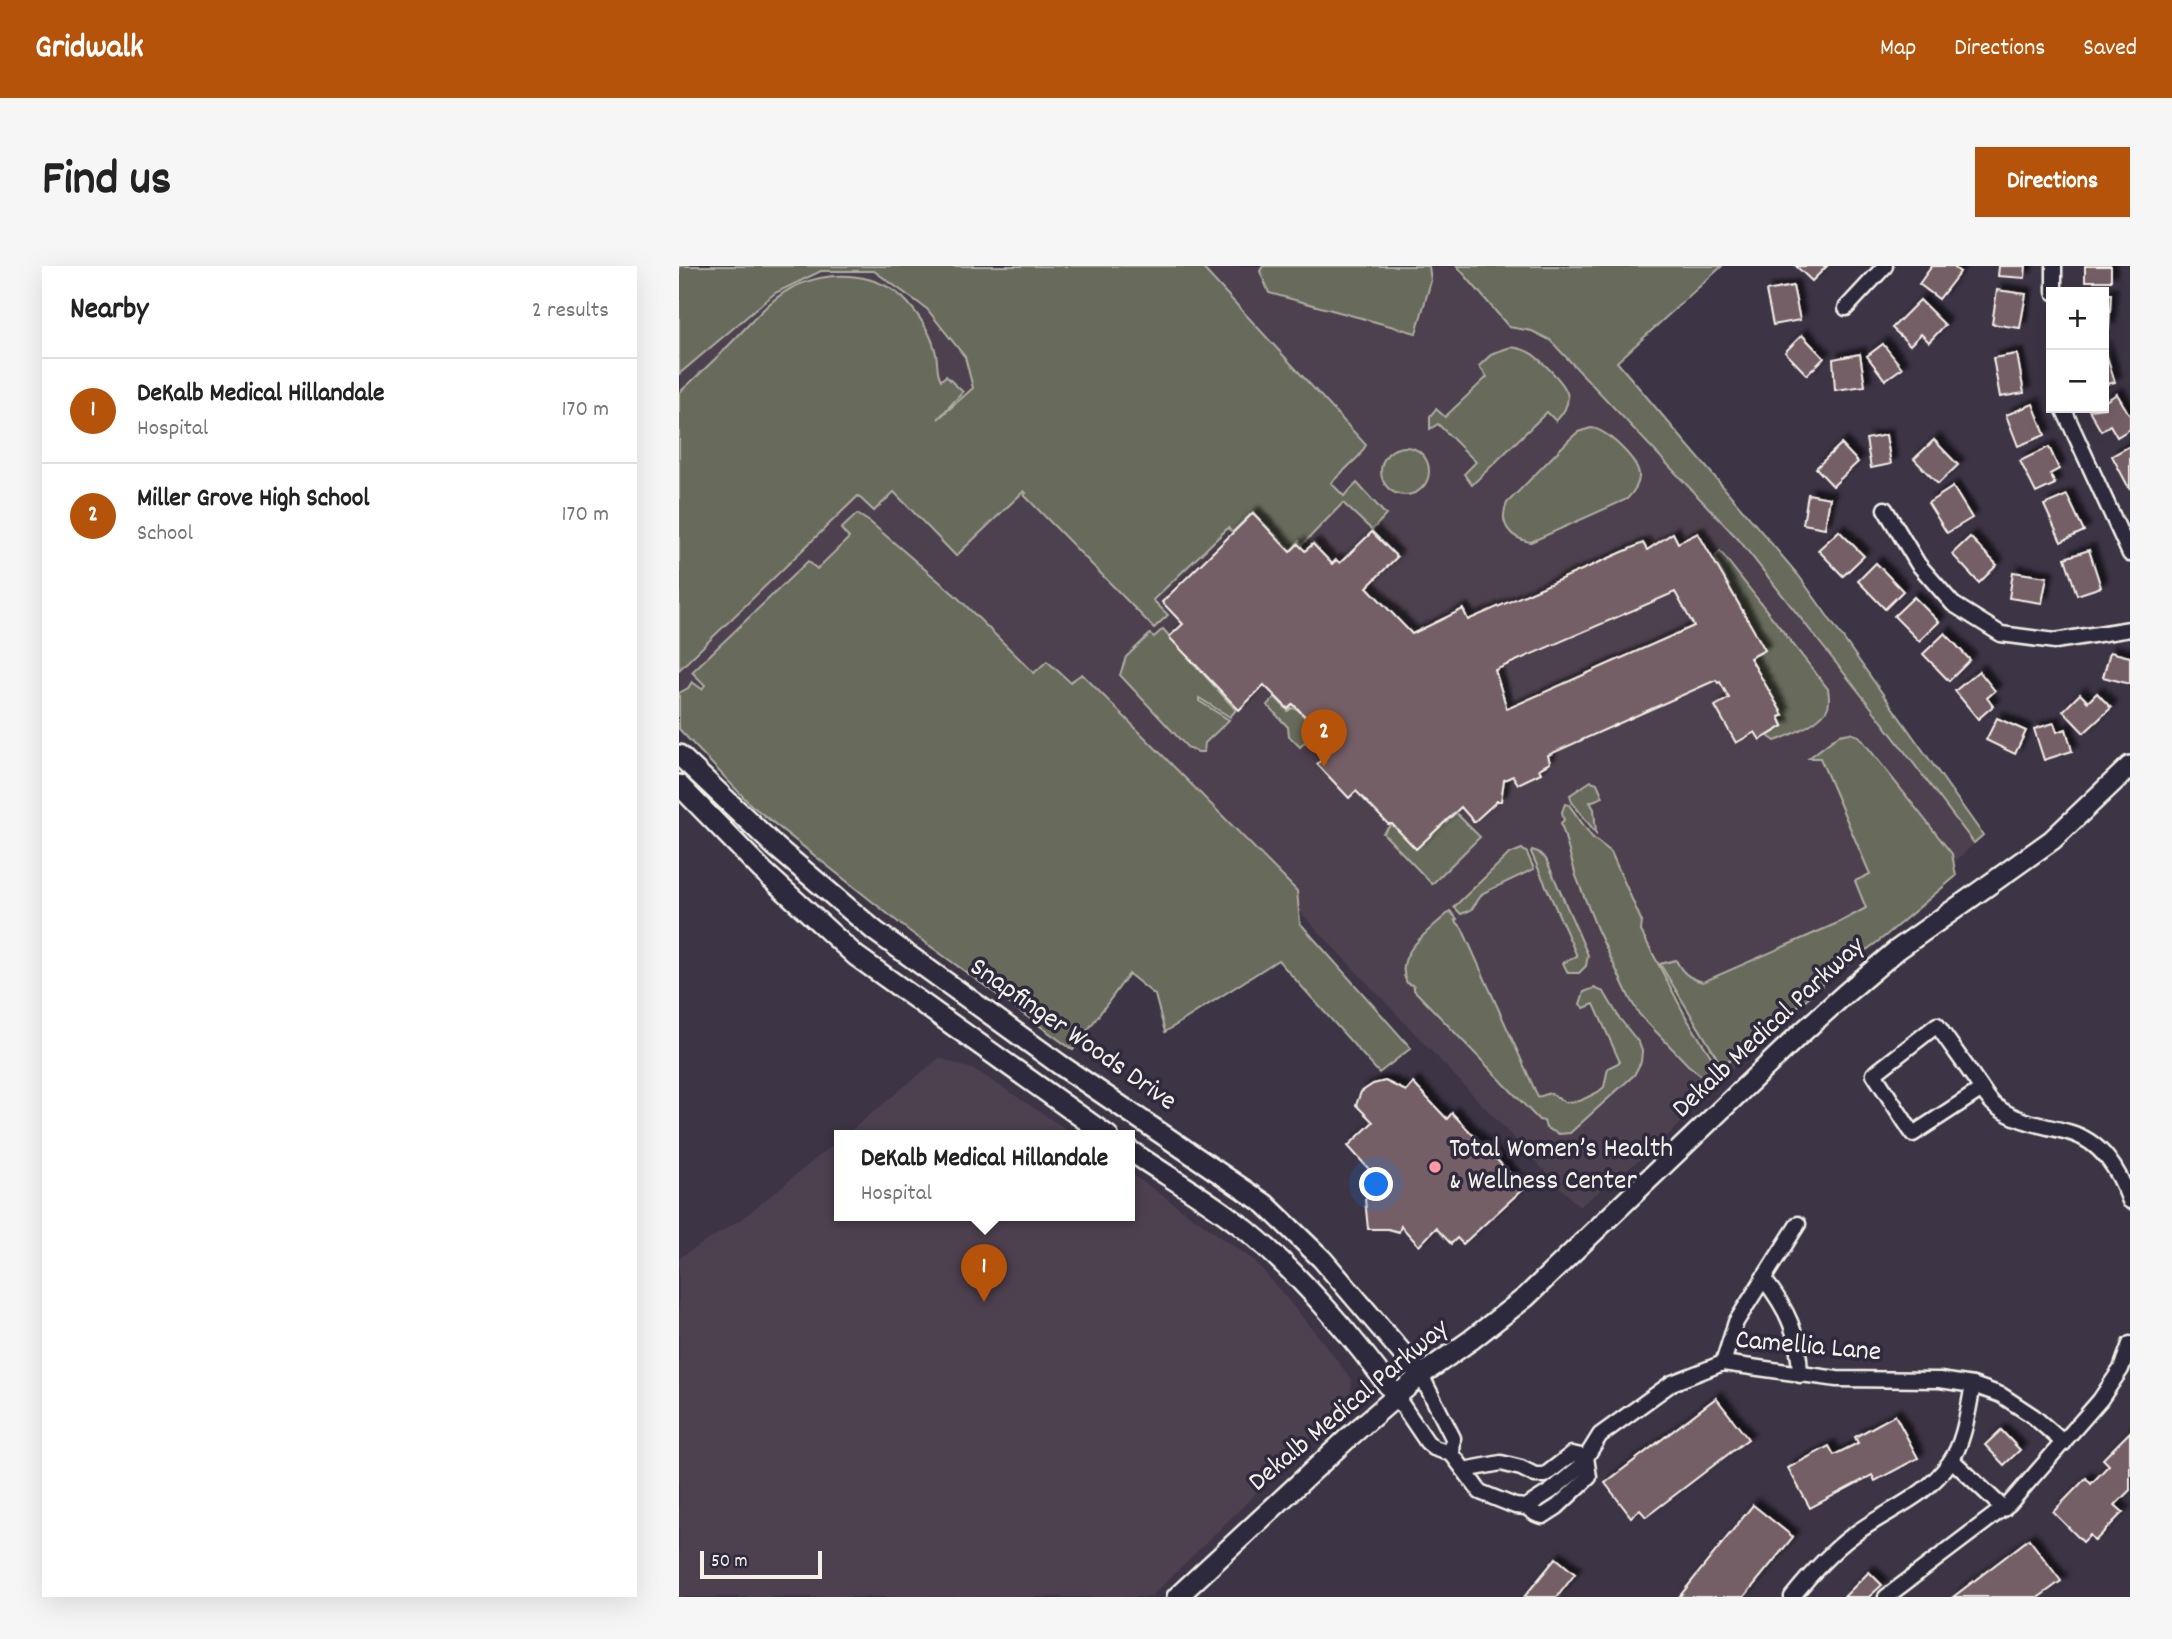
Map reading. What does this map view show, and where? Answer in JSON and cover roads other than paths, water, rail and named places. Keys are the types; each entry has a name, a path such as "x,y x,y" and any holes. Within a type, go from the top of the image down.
{"main road":[{"name":"Snapfinger Woods Drive","path":"679,755 776,847 875,931 1059,1063 1265,1205 1322,1259 1421,1375"},
{"name":"Dekalb Medical Parkway","path":"1177,1597 1348,1437 1421,1375 1526,1297 1845,994 1896,950 2052,840 2130,766"},
{"path":"679,785 762,870 856,956 1100,1130"},
{"path":"1135,1154 1245,1229 1299,1281 1372,1364 1396,1396"}],"street":[{"path":"1846,309 1885,266"},
{"path":"2055,266 2055,287"},
{"path":"2065,413 2130,554"},
{"path":"1885,509 1918,564 1953,604 2001,634 2055,641 2130,629"},
{"path":"1982,1089 1913,1135 1874,1074 1937,1025 1994,1105 2012,1117 2089,1141 2107,1157 2121,1178 2130,1201"},
{"path":"1723,1363 1736,1322 1798,1224"},
{"path":"1763,1278 1782,1303 1794,1329 1800,1375"},
{"path":"1886,1597 2004,1509 2100,1400 2120,1370 2130,1344"},
{"name":"Camellia Lane","path":"1526,1507 1580,1467 1600,1435 1672,1383 1723,1363 1837,1379 1940,1380 1973,1385 2001,1395 2033,1416 2064,1443"},
{"name":"Camellia Lane","path":"1421,1375 1453,1438 1453,1454 1480,1492 1515,1506 1526,1507 1543,1516 1565,1501 1589,1477 1586,1457"},
{"path":"1792,1597 1822,1562 1853,1535 1904,1505 1929,1486 1952,1460 1965,1424 1973,1385"},
{"name":"Camellia Lane","path":"1396,1396 1427,1443 1453,1454"},
{"path":"1464,1470 1501,1464 1521,1468 1535,1475 1545,1475 1572,1454 1586,1457"},
{"path":"1952,1460 2004,1509"},
{"path":"1545,1475 1565,1501"}],"place":[{"name":"Miller Grove High School","path":"1324,767"},
{"name":"Total Women’s Health & Wellness Center","path":"1435,1167"},
{"name":"DeKalb Medical Hillandale","path":"984,1302"}]}
